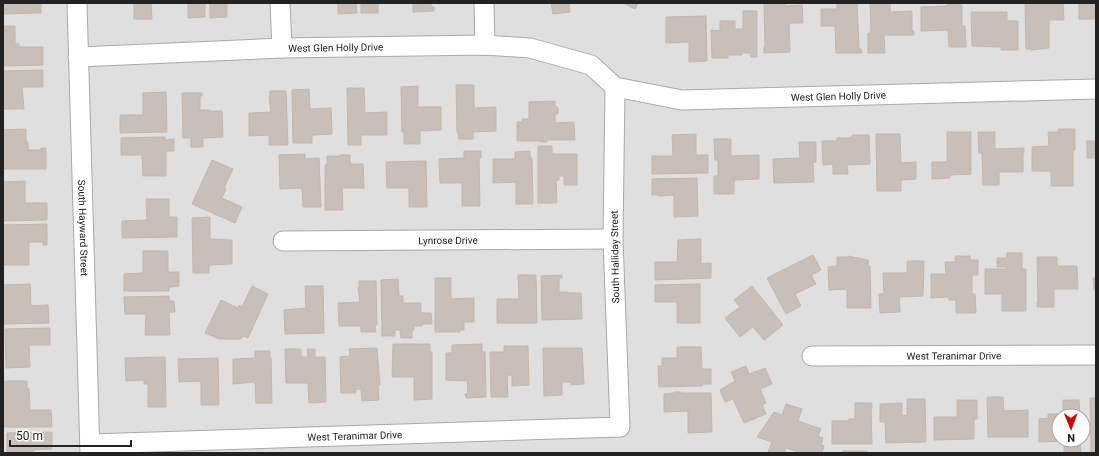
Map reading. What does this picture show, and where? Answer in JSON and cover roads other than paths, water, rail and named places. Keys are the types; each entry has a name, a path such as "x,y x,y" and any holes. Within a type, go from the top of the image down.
{"street":[{"name":"South Hayward Street","path":"77,3 90,448"},
{"path":"280,3 282,48"},
{"path":"484,3 485,45"},
{"name":"West Glen Holly Drive","path":"78,57 282,48 485,45 530,48 595,58 615,86 682,100 1096,89"},
{"name":"South Halliday Street","path":"615,86 613,239 620,428"},
{"name":"Lynrose Drive","path":"283,241 613,239"},
{"name":"West Teranimar Drive","path":"812,356 1096,355"},
{"name":"West Teranimar Drive","path":"90,448 620,428"}]}
